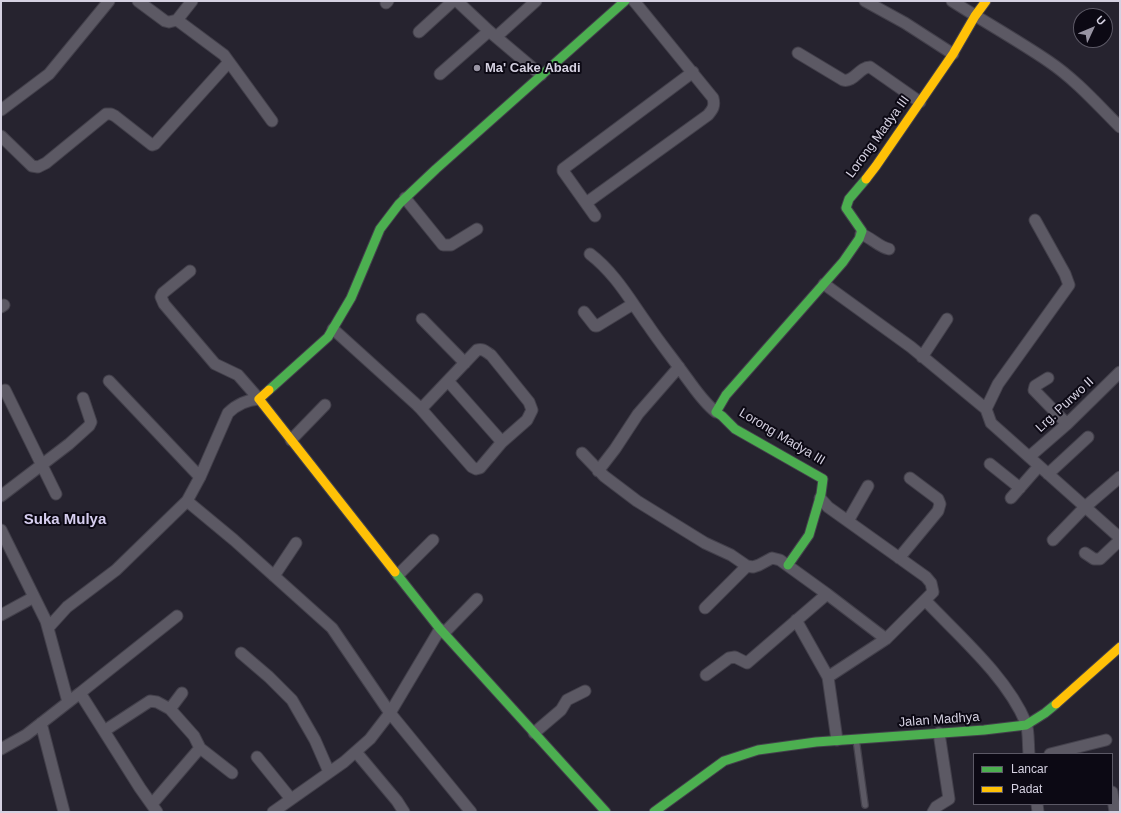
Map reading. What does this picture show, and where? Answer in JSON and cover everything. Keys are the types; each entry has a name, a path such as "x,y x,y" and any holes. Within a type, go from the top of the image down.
{"street":[{"path":"1,110 49,74 109,1"},
{"path":"138,1 165,21 169,22 177,20 192,1"},
{"path":"440,74 536,1"},
{"path":"48,628 67,607 116,570 187,501 200,477 228,413 246,400 259,399 328,337 351,298 380,229 399,204 625,1"},
{"path":"586,203 708,115 715,104 713,98 693,72 634,1"},
{"path":"865,1 905,23 953,54"},
{"path":"952,1 1048,61 1068,76 1091,97 1120,127"},
{"name":"Lorong Madya III","path":"861,234 862,231 846,208 849,199 876,166 953,54 975,16 986,1"},
{"path":"419,32 460,2 492,34 542,75"},
{"path":"177,20 224,55 272,121"},
{"path":"798,53 843,80 850,80 862,70 870,67 920,102"},
{"path":"1,136 32,166 38,167 46,163 106,114 115,116 152,145 155,144 229,62"},
{"path":"595,216 562,171 563,169 693,72"},
{"path":"405,198 444,245 451,245 477,229"},
{"path":"986,409 998,384 1068,285 1065,274 1035,220"},
{"path":"590,254 603,265 623,288 649,327 679,367 711,408 716,412 726,395 843,262 861,234 872,239 881,246 889,248"},
{"path":"190,271 163,293 161,297 164,304 215,364 238,375 259,399 442,631 606,812"},
{"path":"824,284 922,356 986,409 991,423 1120,539 1100,559 1094,559 1085,553"},
{"path":"584,312 595,326 597,326 633,304"},
{"path":"422,319 465,363"},
{"path":"922,356 947,319"},
{"path":"333,329 422,410 472,467 476,469 480,468 502,442 527,420 532,410 529,402 491,355 483,349 477,350 422,410"},
{"path":"598,470 615,449 638,414 679,367"},
{"name":"Lrg. Purwo II","path":"1029,457 1068,424 1120,372"},
{"path":"1048,378 1036,386 1034,390 1068,424"},
{"path":"109,381 200,477"},
{"path":"448,381 502,442"},
{"path":"5,390 56,494"},
{"path":"1,496 69,444 89,426 91,422 83,398"},
{"path":"291,440 324,405"},
{"name":"Lorong Madya III","path":"716,412 735,429 823,479 820,498"},
{"path":"1011,498 1020,488 1088,437"},
{"path":"582,453 604,476 637,502 656,514 748,566 759,565 772,558 780,560 886,639"},
{"path":"990,464 1020,488"},
{"path":"1053,540 1085,507 1120,477"},
{"path":"900,558 938,511 940,504 938,499 910,478"},
{"path":"848,521 868,486"},
{"path":"820,498 828,507 926,577 931,583 932,592 886,639 828,677"},
{"path":"788,565 809,535 820,498"},
{"path":"187,501 234,540 332,628 390,713 471,812"},
{"path":"1,530 46,621 68,702"},
{"path":"398,575 433,540"},
{"path":"274,576 296,543"},
{"path":"705,608 748,566"},
{"path":"706,675 729,658 735,657 747,663 827,594"},
{"path":"1,615 34,597"},
{"path":"272,812 344,762 370,739 390,713 442,631 477,599"},
{"path":"925,600 994,672 1014,700 1026,725 1029,753"},
{"path":"1,749 26,735 177,616"},
{"path":"796,620 828,677 837,740"},
{"name":"Jalan Madhya","path":"654,812 724,761 758,750 837,740 1026,725 1045,713 1120,647"},
{"path":"241,654 269,677 292,700 315,740 329,772"},
{"path":"534,733 562,710 567,700 586,691"},
{"path":"170,709 182,692"},
{"path":"80,693 155,808 200,748"},
{"path":"104,731 150,702 157,702 170,709 194,736 200,748 232,773"},
{"path":"41,723 64,812"},
{"path":"933,812 936,807 949,799 939,733"},
{"path":"1054,753 1106,740"},
{"path":"356,752 397,801 404,812"},
{"path":"257,757 291,799"},
{"path":"1113,799 1115,812"}],"lane":[{"path":"856,739 865,805"}],"traffic: fast":[{"path":"269,390 328,337 351,298 380,229 399,204 436,169 625,1"},
{"path":"788,565 809,535 821,494 823,479 735,429 716,412 726,395 843,262 859,239 862,231 846,208 849,199 866,179"},
{"path":"395,572 440,629 606,812"},
{"path":"654,812 724,761 758,750 816,742 984,730 1026,725 1056,704"}],"traffic: slow":[{"path":"866,179 953,54 975,16 986,1"},
{"path":"269,390 259,399 395,572"},
{"path":"1056,704 1120,647"}],"place":[{"name":"Ma' Cake Abadi","path":"477,68"}],"district":[{"name":"Suka Mulya","path":"65,520"}]}
